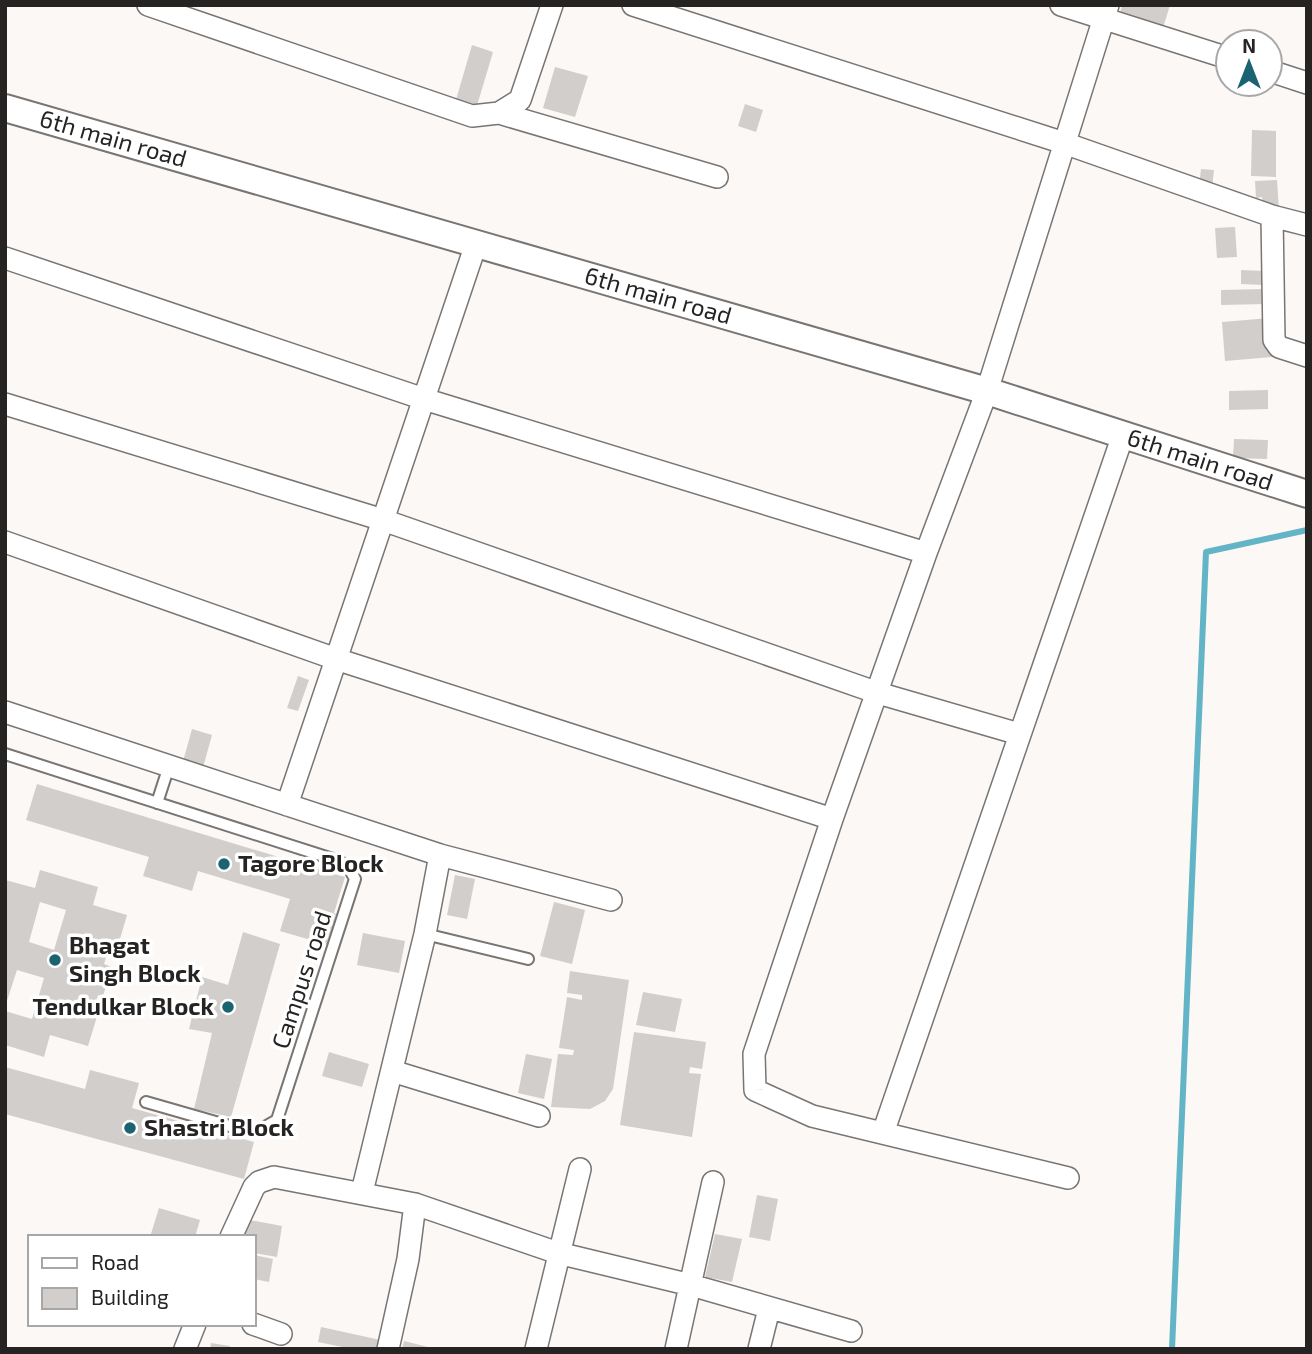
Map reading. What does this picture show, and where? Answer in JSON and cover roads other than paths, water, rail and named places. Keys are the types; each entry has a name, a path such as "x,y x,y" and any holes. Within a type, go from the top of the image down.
{"street":[{"path":"148,5 472,116 499,113 717,177"},
{"path":"499,113 520,100 552,5"},
{"path":"633,5 1064,143 1272,216 1307,225"},
{"path":"1061,5 1105,12 1214,53"},
{"path":"1068,1178 812,1116 755,1090 754,1054 832,819 926,553 987,391 1105,12"},
{"path":"1284,76 1307,83"},
{"name":"6th main road","path":"5,108 987,391 1307,494"},
{"path":"1272,216 1275,340 1279,347 1307,356"},
{"path":"287,805 476,244"},
{"path":"5,258 424,399 926,553"},
{"path":"5,404 383,520 878,693 1019,734"},
{"path":"883,1133 1123,435"},
{"path":"5,542 337,659 832,819"},
{"path":"5,712 440,855 611,900"},
{"path":"362,1192 425,934 440,855"},
{"path":"392,1071 539,1116"},
{"path":"536,1349 580,1169"},
{"path":"232,1235 254,1187 275,1177 415,1204 558,1253 691,1285 851,1331"},
{"path":"676,1349 713,1182"},
{"path":"388,1349 408,1259 415,1204"},
{"path":"758,1349 769,1308"},
{"path":"256,1325 281,1334"},
{"path":"185,1349 194,1326"}],"lane":[{"name":"Campus road","path":"5,754 339,861 349,868 355,880 277,1119 263,1128 247,1131 146,1102"},
{"path":"157,803 169,766"},
{"path":"425,934 528,959"}],"waterway":[{"path":"1172,1349 1206,552 1307,530"}],"place":[{"name":"Tagore Block","path":"224,864"},
{"name":"Bhagat Singh Block","path":"55,960"},
{"name":"Tendulkar Block","path":"228,1007"},
{"name":"Shastri Block","path":"130,1128"}]}
